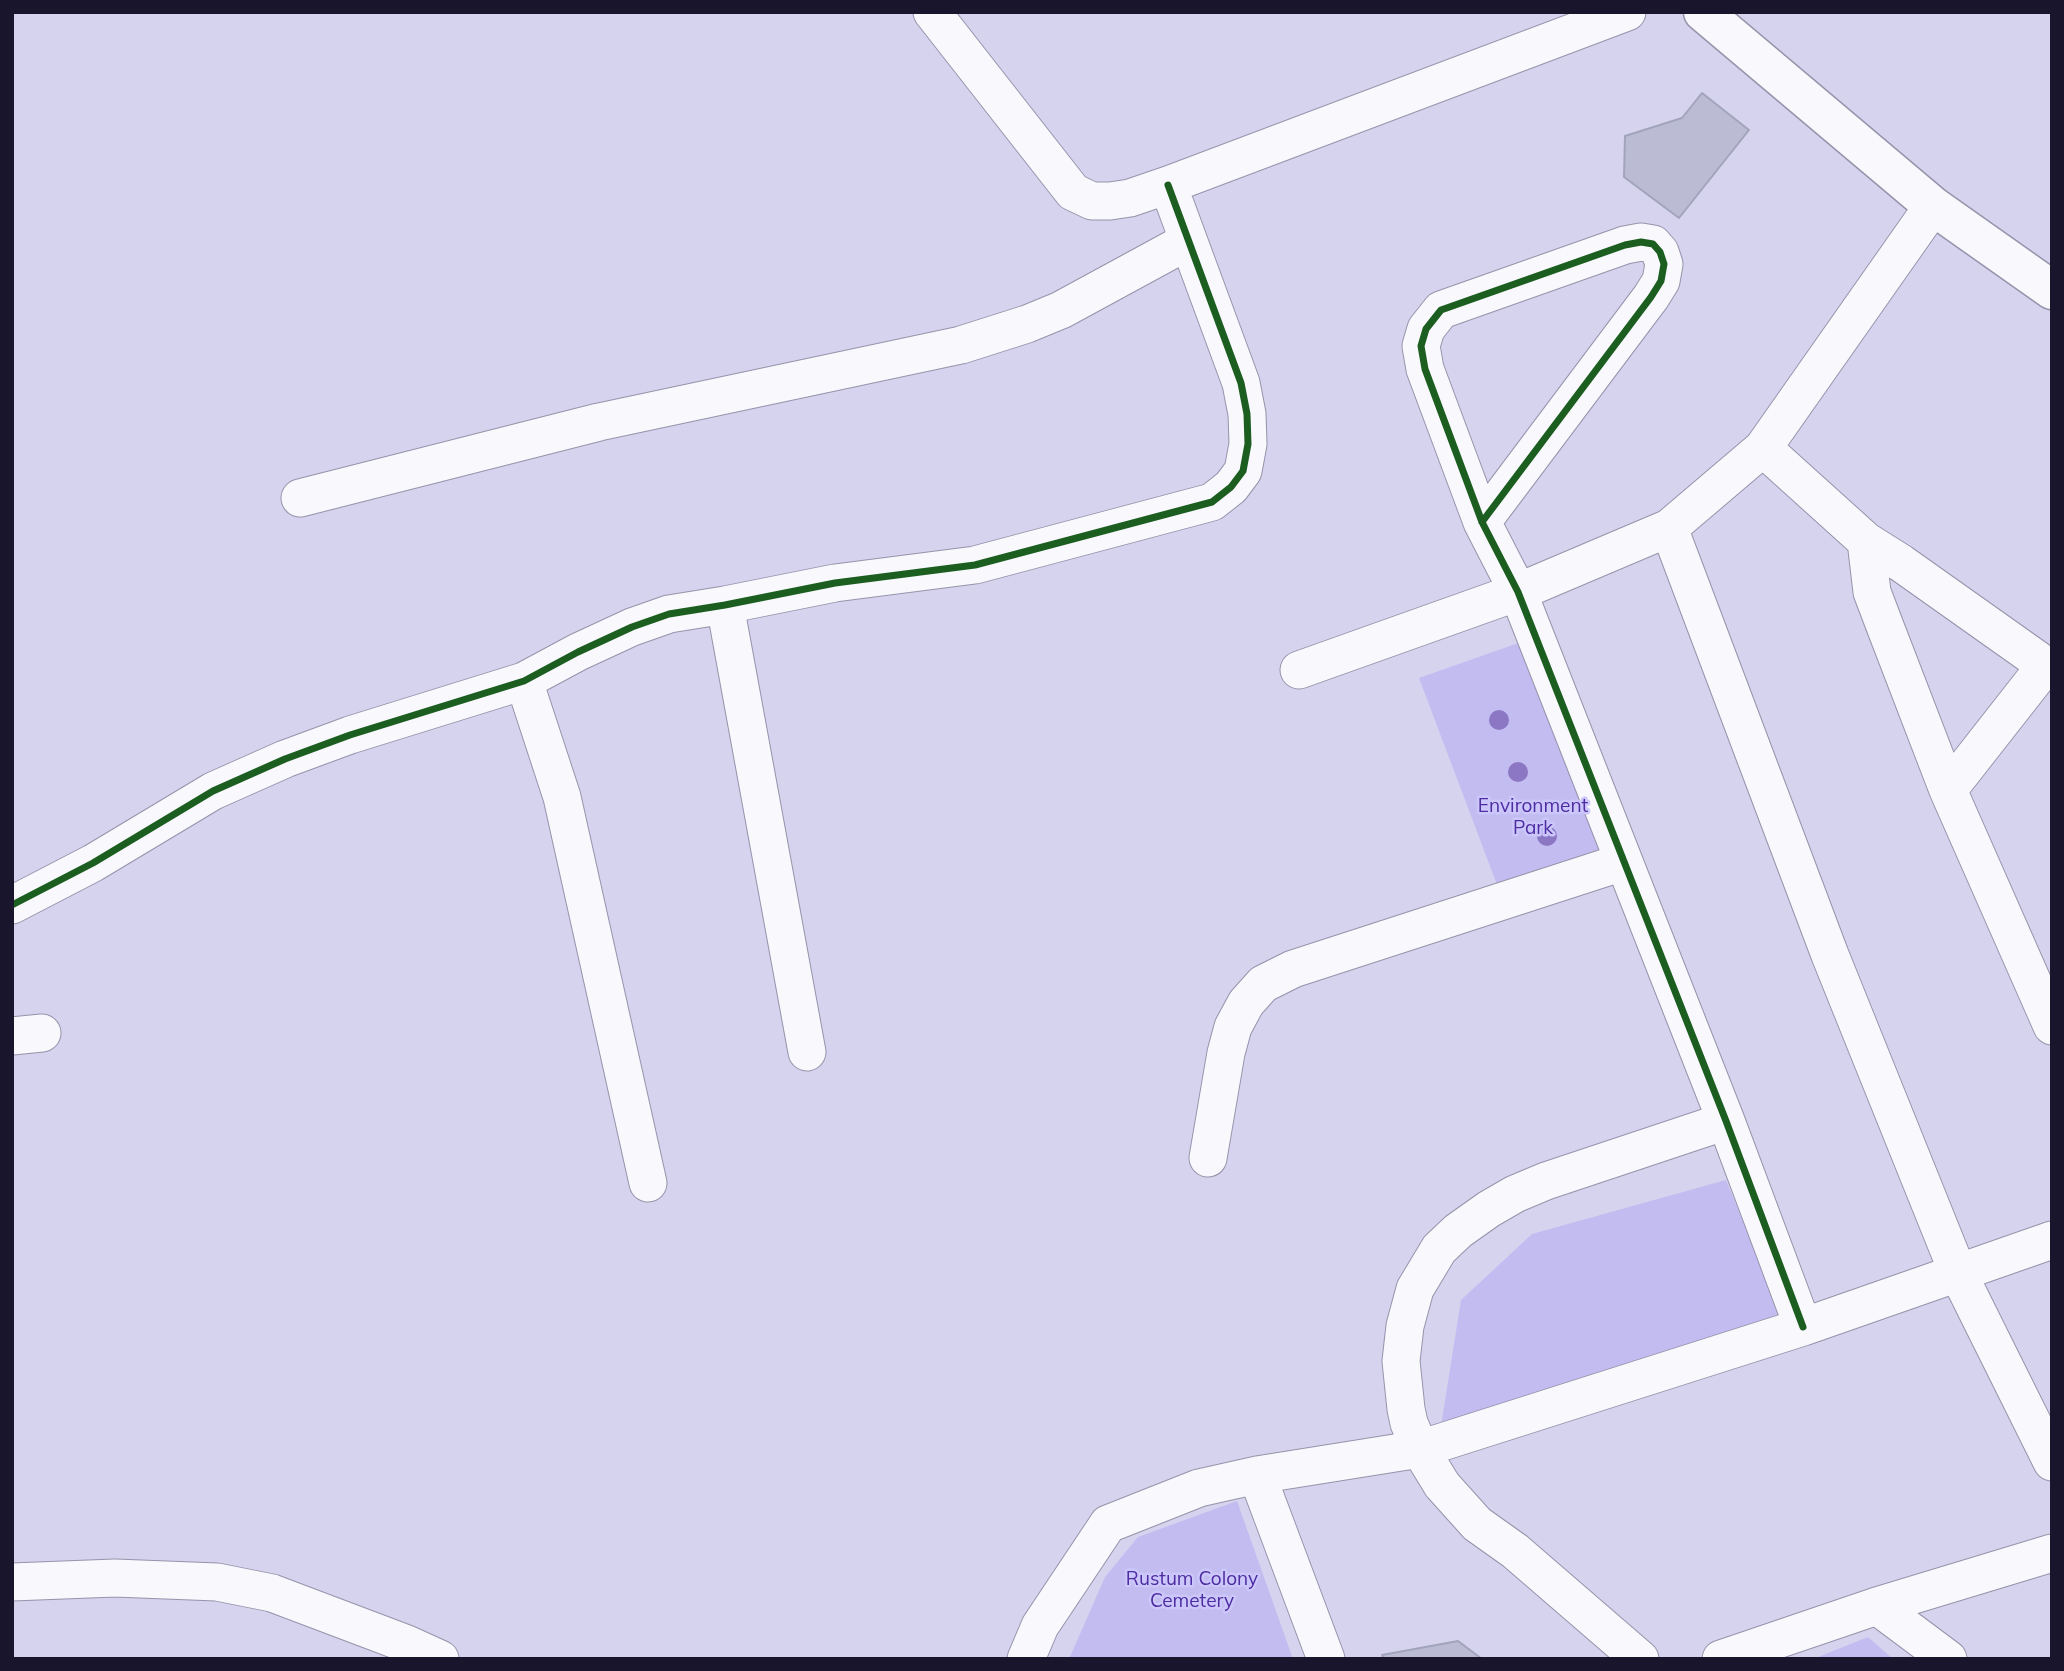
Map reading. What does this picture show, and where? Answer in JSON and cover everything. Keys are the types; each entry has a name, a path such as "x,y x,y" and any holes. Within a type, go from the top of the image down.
{"main road":[{"path":"1703,12 1933,206 2052,290"}],"street":[{"path":"932,12 1073,192 1093,201 1130,198 1168,185 1627,12"},
{"path":"12,905 93,863 213,791 285,759 524,681 632,627 669,614 835,583 975,565 1212,502 1231,488 1242,471 1248,444 1247,414 1241,383 1168,185"},
{"path":"1299,670 1518,592 1669,528 1763,448 1933,206"},
{"path":"300,498 599,422 961,345 1061,310 1188,241"},
{"path":"1482,522 1661,281 1663,258 1653,244 1642,242 1625,245 1441,310 1426,329 1421,346 1425,369 1482,522 1518,592 1726,1121 1803,1327"},
{"path":"1763,448 1866,541 2049,667 1948,790"},
{"path":"1669,528 1830,955 1958,1273 2052,1462"},
{"path":"1866,541 1872,592 1948,790 2052,1026"},
{"path":"725,605 807,1052"},
{"path":"524,681 562,797 648,1183"},
{"path":"1209,1158 1233,1027 1246,1003 1263,984 1293,969 1623,862"},
{"path":"1640,1659 1516,1551 1477,1524 1442,1485 1420,1449 1409,1423 1404,1402 1401,1361 1403,1338 1415,1289 1439,1249 1458,1231 1515,1194 1546,1181 1726,1121"},
{"path":"1026,1659 1040,1626 1108,1524 1199,1488 1256,1475 1420,1449 1803,1327 2052,1240"},
{"path":"1256,1475 1326,1659"},
{"path":"1721,1659 1877,1606 2052,1553"},
{"path":"12,1582 115,1578 217,1582 272,1593 440,1659"},
{"path":"1877,1606 1948,1659"}],"green space":[{"name":"Environment Park","path":"1524,641 1610,857 1499,890 1419,678"},
{"path":"1726,1180 1781,1315 1441,1426 1461,1300 1532,1234"},
{"name":"Rustum Colony Cemetery","path":"1237,1501 1293,1659 1069,1659 1105,1577 1138,1537"},
{"path":"1868,1637 1893,1659 1813,1659"}],"building":[{"path":"1702,93 1749,130 1679,218 1624,177 1625,136 1682,118"},
{"path":"1458,1641 1482,1659 1384,1659 1382,1655"}],"cycle path":[{"path":"12,905 93,863 213,791 285,759 350,735 524,681 632,627 669,614 835,583 975,565 1212,502 1231,487 1243,471 1248,444 1247,414 1241,383 1168,185"},
{"path":"1482,522 1661,281 1664,264 1660,252 1653,244 1641,242 1625,245 1441,310 1426,329 1421,346 1425,369 1482,522 1518,592 1726,1121 1803,1327"}]}
